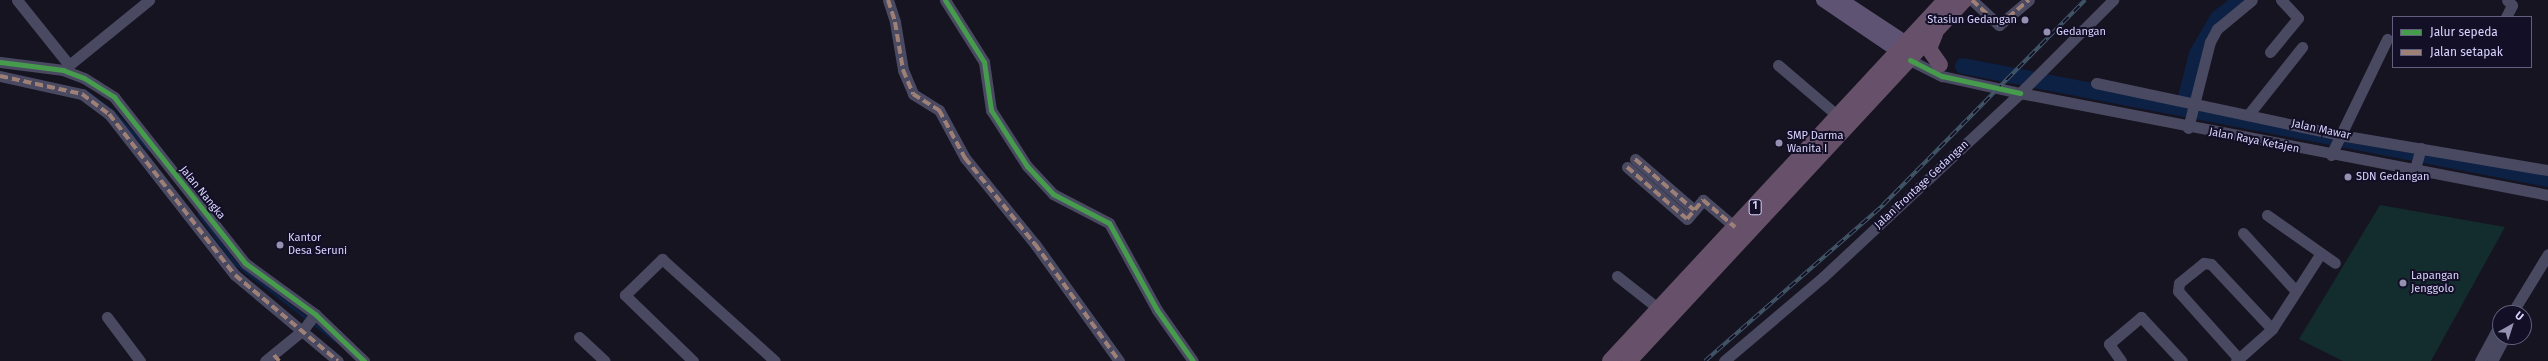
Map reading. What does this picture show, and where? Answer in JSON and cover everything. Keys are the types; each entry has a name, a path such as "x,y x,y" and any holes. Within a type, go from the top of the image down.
{"highway":[{"name":"1","path":"1610,361 1838,117 1909,52 1939,28 1965,0"},
{"name":"1","path":"1629,361 1909,52 1940,2"},
{"path":"1939,28 1929,49 1940,66"}],"main road":[{"path":"1823,0 1909,52"},
{"path":"1841,0 1909,52"}],"street":[{"path":"17,0 66,68 148,0"},
{"path":"888,0 895,22 903,70 913,94 938,110 965,158 1035,244 1119,361"},
{"path":"945,0 984,62 991,110 1027,166 1053,194 1110,223 1157,310 1193,361"},
{"path":"1972,0 1999,25 2029,0"},
{"name":"Jalan Frontage Gedangan","path":"1724,361 1823,277 2020,94 2113,0"},
{"path":"2189,125 2192,107 2210,42 2222,24 2252,0"},
{"path":"2270,52 2298,18 2281,0"},
{"path":"2506,0 2512,5 2506,16"},
{"path":"2331,154 2387,39"},
{"path":"2248,114 2302,47"},
{"name":"Jalan Raya Ketajen","path":"1909,52 1940,66 1962,81"},
{"name":"Jalan Raya Ketajen","path":"1909,52 1942,76 1962,81 2020,94 2189,125 2548,196"},
{"name":"Jalan Nangka","path":"0,62 66,68 114,97 245,263 308,323 364,361"},
{"path":"1778,64 1838,117"},
{"path":"0,76 82,94 109,114 235,275 308,323 338,361"},
{"name":"Jalan Mawar","path":"2096,83 2192,107 2248,114 2339,137 2548,170"},
{"path":"2415,170 2420,150"},
{"path":"1635,159 1694,210"},
{"path":"1627,168 1687,219 1703,200 1735,227"},
{"path":"2267,215 2335,263"},
{"path":"2243,233 2295,290"},
{"path":"2272,329 2211,264 2204,263 2179,283 2178,291 2237,360 2272,329 2295,290 2321,253"},
{"path":"2517,305 2548,254"},
{"path":"693,361 625,295 662,258 775,361"},
{"path":"1617,276 1659,309"},
{"path":"106,317 140,361"},
{"path":"2121,361 2109,344 2138,318 2144,318 2182,361"},
{"path":"273,359 308,323"},
{"path":"579,337 605,361"},
{"path":"2480,361 2492,339"},
{"path":"2492,361 2501,345"}],"green space":[{"name":"Lapangan Jenggolo","path":"2380,205 2505,227 2431,361 2343,361 2299,339"}],"waterway":[{"path":"2185,101 2197,54 2218,18 2242,0"},
{"path":"1963,66 2548,179"},
{"path":"86,91 113,111 148,149"},
{"path":"199,214 235,263 308,319"},
{"path":"312,322 335,340"}],"railway":[{"path":"1705,361 1883,205 2085,0"}],"marked path":[{"path":"888,0 895,22 903,70 913,94 939,110 965,158 1035,244 1119,361"},
{"path":"1972,0 1999,25 2029,0"},
{"path":"0,76 82,94 109,114 235,275 338,361"},
{"path":"1635,159 1694,210"},
{"path":"1627,167 1687,219 1703,200 1735,227"},
{"path":"274,355 279,361"}],"cycle path":[{"path":"945,0 984,62 991,110 1027,166 1053,194 1109,223 1157,310 1193,361"},
{"path":"1910,60 1942,76 2020,93"},
{"path":"0,62 63,70 84,78 114,97 245,263 315,314 364,361"}],"place":[{"name":"Stasiun Gedangan","path":"2025,20"},
{"name":"Gedangan","path":"2047,32"},
{"name":"SMP Darma Wanita I","path":"1779,143"},
{"name":"SDN Gedangan","path":"2348,177"},
{"name":"Kantor Desa Seruni","path":"280,245"},
{"name":"Lapangan Jenggolo","path":"2403,283"}]}
